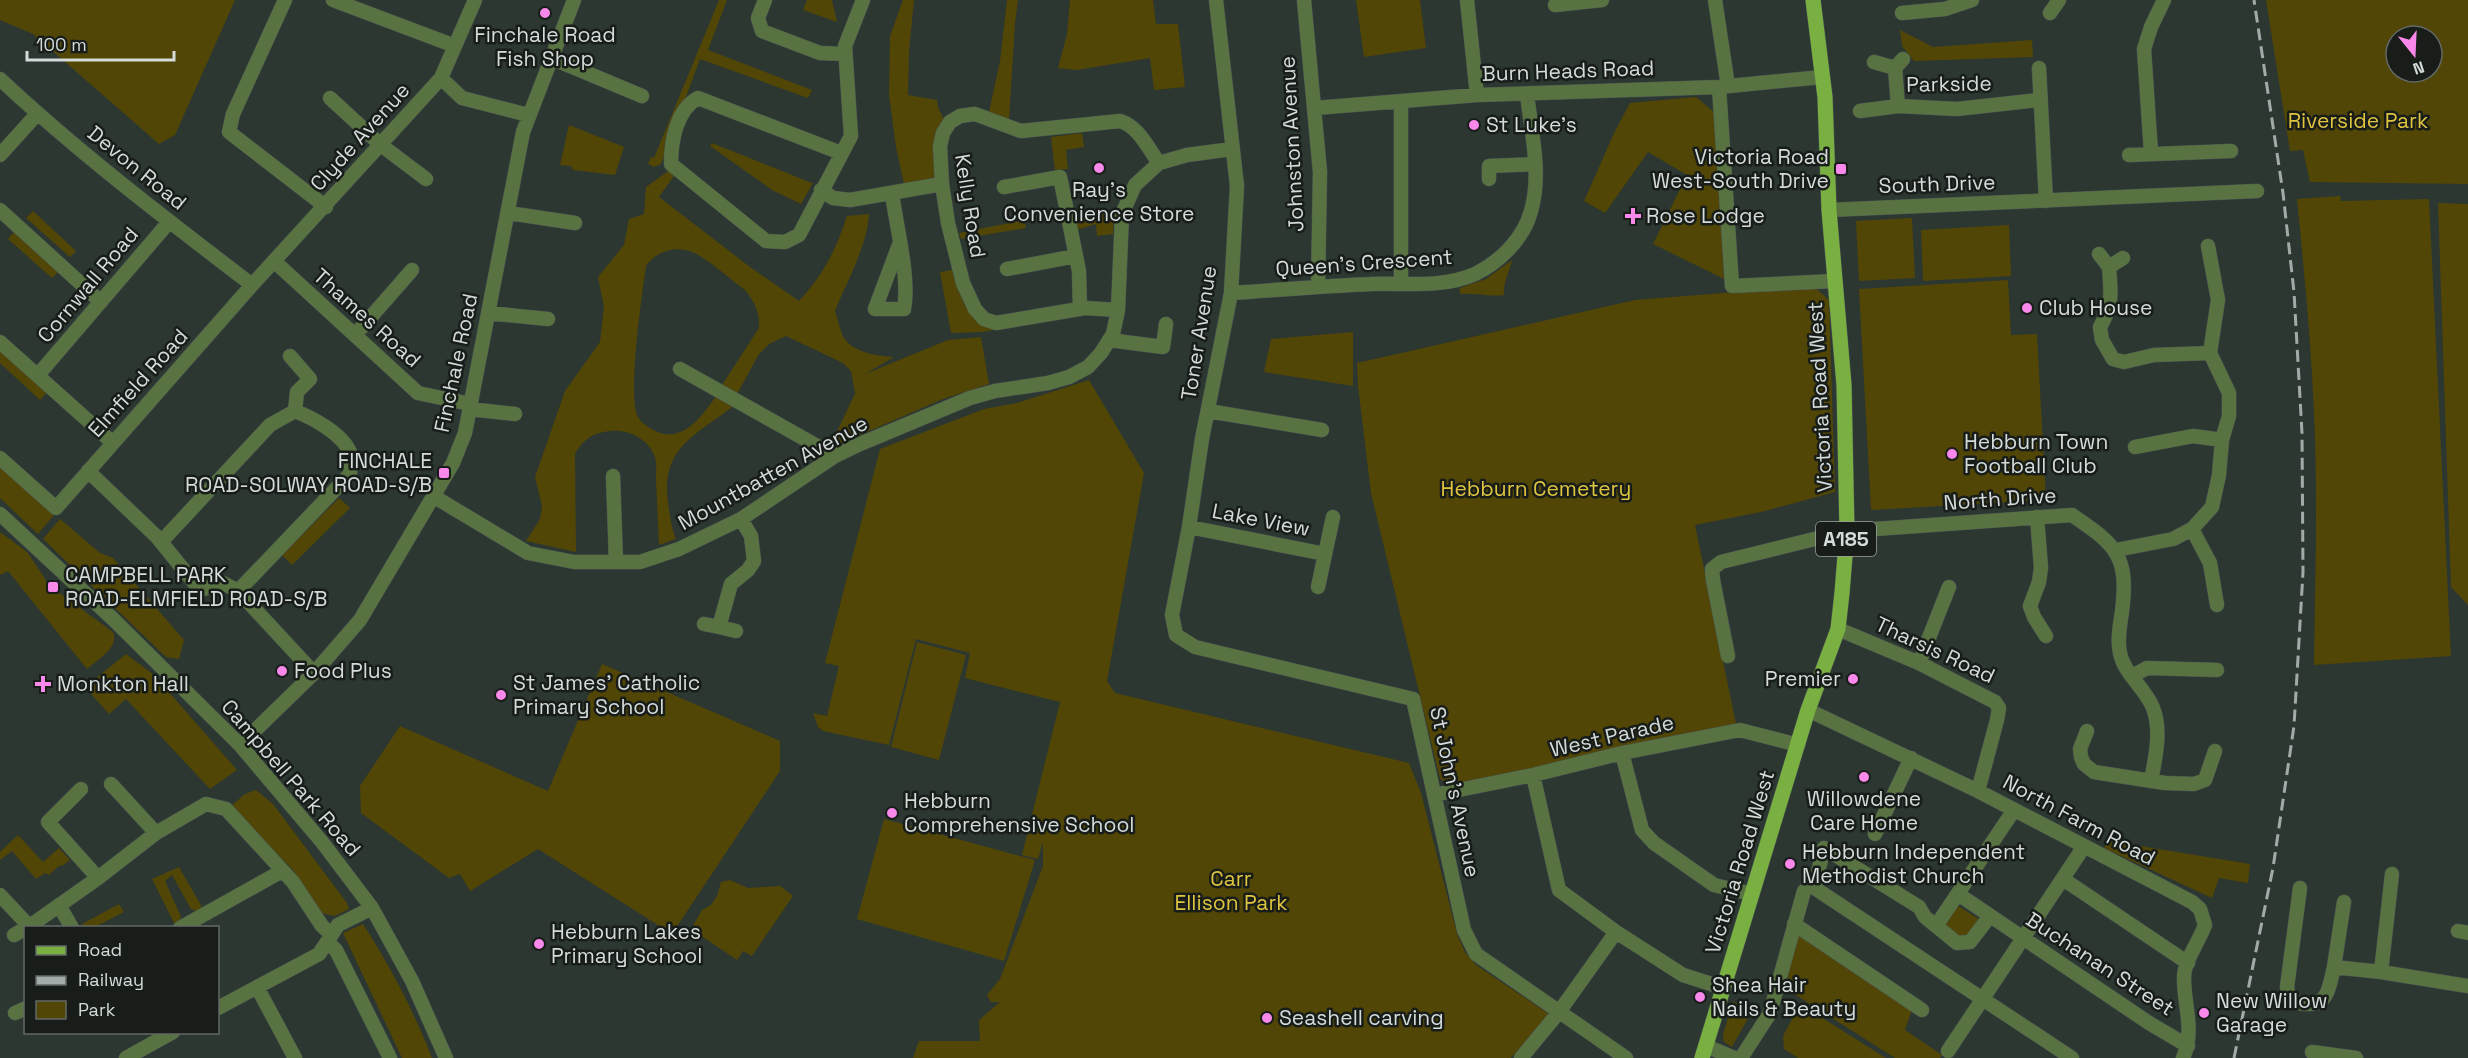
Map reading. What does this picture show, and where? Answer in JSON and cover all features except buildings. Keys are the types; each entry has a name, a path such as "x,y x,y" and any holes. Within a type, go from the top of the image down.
{"main road":[{"name":"Victoria Road West","path":"1704,1052 1808,710 1838,629 1847,531 1844,385 1829,210 1825,98 1813,0"}],"street":[{"path":"285,0 233,114 229,132 326,207"},
{"path":"333,0 454,46"},
{"name":"Clyde Avenue","path":"252,285 326,207 441,78 475,0"},
{"name":"Finchale Road","path":"240,745 314,673 360,620 453,463 465,433 528,115 574,0"},
{"path":"765,0 758,18 762,31 820,53 845,54"},
{"path":"841,153 698,98 691,102 683,113 671,143 671,164 766,242 785,242 799,235 821,190 841,153 850,135 845,46 863,0"},
{"name":"Toner Avenue","path":"1176,635 1172,615 1231,293 1236,186 1216,0"},
{"name":"Johnston Avenue","path":"1304,0 1320,172 1318,286"},
{"path":"1467,0 1477,95"},
{"path":"1555,5 1602,0"},
{"path":"1715,0 1723,87 1732,286 1834,281"},
{"path":"1902,13 1945,9 1972,0"},
{"path":"2050,14 2059,0"},
{"path":"2151,153 2145,50 2151,27 2164,0"},
{"path":"551,58 642,96"},
{"path":"1874,62 1899,64 1898,106"},
{"path":"2039,68 2046,201"},
{"name":"Burn Heads Road","path":"1315,108 1477,95 1723,87 1822,77"},
{"path":"441,78 462,98 528,115"},
{"name":"Devon Road","path":"0,79 37,114 169,222 252,285"},
{"name":"Queen's Crescent","path":"1231,293 1318,286 1447,282 1475,274 1511,247 1523,231 1532,211 1536,180 1527,94"},
{"path":"330,98 381,145 426,179"},
{"name":"Parkside","path":"1860,111 1898,106 1957,109 2039,100"},
{"path":"1401,101 1401,283"},
{"path":"0,155 37,114"},
{"name":"Kelly Road","path":"1118,310 1080,309 996,323 984,319 975,309 963,283 948,223 942,184 940,146 943,133 950,122 960,116 975,114 1021,131 1120,121 1129,123 1159,163"},
{"name":"Mountbatten Avenue","path":"433,496 528,553 574,562 640,562 679,549 741,519 835,456 970,398 994,391 1048,383 1069,377 1088,367 1113,334 1118,310 1122,214 1135,185 1159,163 1187,155 1232,149"},
{"path":"2129,155 2231,152"},
{"path":"1489,179 1489,166 1535,164"},
{"path":"1004,187 1060,177 1076,256 1080,309"},
{"path":"821,190 833,198 850,200 942,184"},
{"name":"South Drive","path":"1829,210 2257,191"},
{"path":"892,193 899,245"},
{"path":"0,210 101,302"},
{"path":"508,213 575,223"},
{"name":"Cornwall Road","path":"38,375 169,222"},
{"path":"2116,550 2173,539 2192,529 2212,507 2219,475 2222,440 2229,416 2229,393 2210,353 2218,300 2208,246"},
{"path":"2100,254 2109,267 2111,300 2109,311 2100,327 2103,340 2113,359 2124,362 2154,355 2210,353"},
{"path":"1007,269 1076,256"},
{"path":"2109,267 2123,258"},
{"name":"Thames Road","path":"274,261 418,393 470,407 515,414"},
{"path":"355,335 412,270"},
{"name":"Elmfield Road","path":"0,458 56,508 252,285"},
{"path":"489,313 548,319"},
{"path":"1109,340 1163,347 1166,324"},
{"path":"0,342 113,443"},
{"path":"290,356 310,379 297,392 296,411"},
{"path":"2103,370 2113,359"},
{"path":"680,369 835,456"},
{"path":"161,542 270,425 296,411 314,418 343,441 352,456 350,474 238,591"},
{"path":"1208,411 1322,430"},
{"path":"2135,447 2193,436 2222,440"},
{"path":"88,471 161,542 200,590 223,583 238,591 314,673"},
{"path":"612,476 616,562"},
{"name":"Campbell Park Road","path":"0,514 113,619 240,745 322,842 372,908 412,981 446,1058"},
{"name":"North Drive","path":"1728,656 1713,569 1721,562 1847,531 2072,515 2099,533 2116,550 2126,581 2120,626 2120,653 2153,708 2157,740 2151,782"},
{"name":"Lake View","path":"1318,586 1333,517"},
{"path":"2037,517 2041,567 2039,582 2030,606 2046,636"},
{"path":"719,627 731,584 748,570 754,561 751,537 741,519"},
{"name":"Lake View","path":"1189,527 1325,554"},
{"path":"2192,529 2210,563 2217,605"},
{"path":"1919,663 1949,587"},
{"path":"704,624 736,631"},
{"name":"Tharsis Road","path":"1838,629 1919,663 1995,702 1999,708 1978,791"},
{"name":"St John's Avenue","path":"1176,635 1195,647 1413,699 1464,930 1476,954 1625,1058"},
{"path":"2132,676 2146,668 2217,670"},
{"name":"North Farm Road","path":"1808,710 1978,791 2083,848 2192,902 2200,909 2205,926 2188,963 2184,979 2190,1030 2185,1052"},
{"name":"West Parade","path":"1434,795 1533,776 1622,753 1740,730 1798,745"},
{"path":"2087,731 2080,749 2081,757 2084,764 2094,772 2151,782 2194,783 2205,780 2216,751"},
{"path":"1622,753 1642,830 1654,843 1714,885 1752,894"},
{"path":"1875,834 1911,758"},
{"path":"1533,776 1558,890 1616,932 1683,975 1724,988"},
{"path":"111,784 156,833"},
{"path":"81,789 48,822 98,878"},
{"path":"28,926 98,878 156,833 206,804 219,806 226,809 282,871 312,909 336,950 390,1058"},
{"path":"1936,926 2014,810"},
{"path":"1741,1058 1770,1013 1794,924 1812,888 1824,848 1919,907 1925,917 1957,943 1970,942 1989,916"},
{"path":"1948,1051 2024,940 2083,848"},
{"path":"182,926 282,871"},
{"path":"2381,972 2392,874"},
{"path":"2063,879 2188,963"},
{"path":"1812,888 2072,1058"},
{"path":"2300,888 2287,987 2289,999 2306,1004 2321,1002 2326,996 2334,967 2344,902"},
{"name":"Buchanan Street","path":"1958,894 2149,1023 2185,1052"},
{"path":"0,895 24,929"},
{"path":"59,905 71,926"},
{"path":"219,1007 319,954 338,925 372,908"},
{"path":"1794,924 1922,1010"},
{"path":"1521,1058 1559,1012 1616,932"},
{"path":"2334,967 2468,985"},
{"path":"257,987 295,1058"},
{"path":"126,1058 169,1034"},
{"path":"1704,1052 1734,1058"},
{"path":"2312,1052 2356,1058"}],"green space":[{"path":"0,0 235,0 175,135 159,144 33,34 0,20"},
{"path":"719,0 727,0 708,50 812,90 808,98 700,59 661,164 654,167 648,164 651,157 654,158"},
{"path":"807,0 832,0 837,22 803,10"},
{"path":"903,0 914,0 908,95 937,100 938,108 944,119 936,175 932,179 904,184 889,95 890,36"},
{"path":"1007,0 1018,0 1009,119 989,112 1000,61"},
{"path":"1070,0 1153,0 1156,24 1178,24 1185,87 1154,90 1150,58 1077,70 1058,68 1067,34"},
{"path":"1356,0 1420,0 1426,48 1364,57"},
{"name":"Riverside Park","path":"2266,0 2468,0 2468,184 2310,182 2303,150 2290,151"},
{"path":"1900,30 1933,47 2032,40 2033,57 1914,61 1902,46"},
{"path":"1696,97 1715,113 1724,279 1653,244 1687,175 1648,152 1605,213 1584,201 1630,103"},
{"path":"569,125 624,147 615,175 573,170 571,166 560,165"},
{"path":"1082,133 1084,147 1066,150 1068,169 1055,170 1051,137"},
{"path":"712,143 813,183 801,204 772,190 710,146"},
{"path":"671,169 676,173 659,197 750,267 799,301 828,262 847,216 869,214 861,251 835,311 844,338 848,343 867,353 894,357 865,374 948,340 981,337 989,384 943,399 837,445 832,442 861,381 855,393 851,371 843,363 786,336 769,344 759,354 737,394 722,385 759,328 756,308 745,290 704,259 686,250 666,251 646,266 635,368 635,406 638,417 660,433 678,433 693,424 717,395 735,405 695,434 676,455 670,468 667,483 668,502 676,539 659,545 656,463 652,451 637,436 618,431 599,433 590,437 575,454 576,552 526,541 540,519 542,506 535,477 565,391 600,342 604,307 598,277 624,245 629,219 644,214 646,187"},
{"path":"2340,196 2341,201 2429,199 2451,656 2314,665 2316,539 2313,386 2297,199"},
{"path":"2438,203 2468,204 2468,605 2451,587"},
{"path":"33,211 76,251 70,257 26,218"},
{"path":"1114,211 1113,234 1097,236 1096,224 1076,230 1075,220 1079,215"},
{"path":"1912,218 1915,278 1859,281 1856,221"},
{"path":"1024,220 1026,228 961,239 959,233"},
{"path":"2009,225 2011,276 1923,281 1921,230"},
{"path":"14,232 58,272 52,278 8,239"},
{"path":"1512,260 1505,282 1504,295 1460,294 1460,288 1486,279"},
{"path":"952,270 969,312 979,323 998,329 951,333 940,272"},
{"path":"2008,280 2011,335 2037,334 2046,500 1871,510 1859,289"},
{"name":"Hebburn Cemetery","path":"1813,286 1829,300 1835,492 1761,512 1695,525 1736,724 1455,787 1440,779 1371,493 1357,363 1635,300"},
{"path":"1353,332 1353,386 1264,372 1271,339"},
{"path":"0,346 49,390 40,400 0,363"},
{"name":"Carr Ellison Park","path":"1089,380 1144,473 1107,681 1115,693 1409,763 1421,793 1457,934 1465,952 1476,965 1549,1014 1511,1058 913,1058 919,1041 980,1041 979,1020 1000,1002 991,1002 987,995 1000,979 1043,866 1043,842 1038,859 1022,855 1060,702 965,678 970,653 916,639 889,745 823,731 818,727 813,713 827,716 839,666 825,663 880,449 984,409 1017,403"},
{"path":"0,467 54,515 38,534 0,498"},
{"path":"339,498 350,508 292,565 282,555"},
{"path":"60,519 100,553 113,558 184,640 179,659 166,657 43,539"},
{"path":"0,532 27,552 50,586 113,632 114,638 110,648 87,669 8,571 0,575"},
{"path":"917,642 966,655 939,760 891,747"},
{"path":"126,654 154,675 237,770 210,789 126,699 109,714 85,687"},
{"path":"602,664 780,741 780,771 672,934 538,849 470,891 460,874 449,878 361,813 360,786 400,726 548,791"},
{"path":"256,790 273,804 347,903 349,909 335,916 321,913 294,871 231,806 245,794"},
{"path":"884,819 1035,860 1004,961 857,919"},
{"path":"18,835 43,862 59,848 70,860 49,875 45,873 36,879 12,851 0,860 0,852"},
{"path":"2110,837 2128,844 2250,864 2248,883 2219,878 2212,898 2104,848"},
{"path":"179,867 206,914 191,909 172,875 165,881 181,917 176,926 152,879"},
{"path":"730,880 748,888 780,886 793,896 752,956 743,951 737,960 691,929 702,910 711,905 717,896 721,882"},
{"path":"119,904 124,912 97,926 83,926 82,924"},
{"path":"1957,905 1980,920 1968,936 1958,936 1947,927 1946,923"},
{"path":"363,924 401,989 432,1058 402,1058 343,933"},
{"path":"1798,934 1912,1010 1905,1030 1942,1055 1940,1058 1895,1058 1785,988"},
{"path":"1733,1001 1751,1013 1732,1047 1724,1042 1723,1035"},
{"path":"1800,1004 1886,1058 1798,1058 1784,1049 1783,1036"}],"railway":[{"path":"2234,1058 2273,868 2294,726 2303,572 2302,433 2294,292 2283,193 2254,0"}],"place":[{"name":"Finchale Road Fish Shop","path":"545,13"},
{"name":"St Luke's","path":"1474,125"},
{"name":"Ray's Convenience Store","path":"1099,168"},
{"name":"Victoria Road West-South Drive","path":"1841,169"},
{"name":"Rose Lodge","path":"1633,216"},
{"name":"Club House","path":"2027,308"},
{"name":"Hebburn Town Football Club","path":"1952,454"},
{"name":"FINCHALE ROAD-SOLWAY ROAD-S/B","path":"444,473"},
{"name":"CAMPBELL PARK ROAD-ELMFIELD ROAD-S/B","path":"53,587"},
{"name":"Food Plus","path":"282,671"},
{"name":"Premier","path":"1853,679"},
{"name":"Monkton Hall","path":"43,684"},
{"name":"St James' Catholic Primary School","path":"501,695"},
{"name":"Willowdene Care Home","path":"1864,777"},
{"name":"Hebburn Comprehensive School","path":"892,813"},
{"name":"Hebburn Independent Methodist Church","path":"1790,864"},
{"name":"Hebburn Lakes Primary School","path":"539,944"},
{"name":"Shea Hair Nails & Beauty","path":"1700,997"},
{"name":"New Willow Garage","path":"2204,1013"},
{"name":"Seashell carving","path":"1267,1018"}]}
